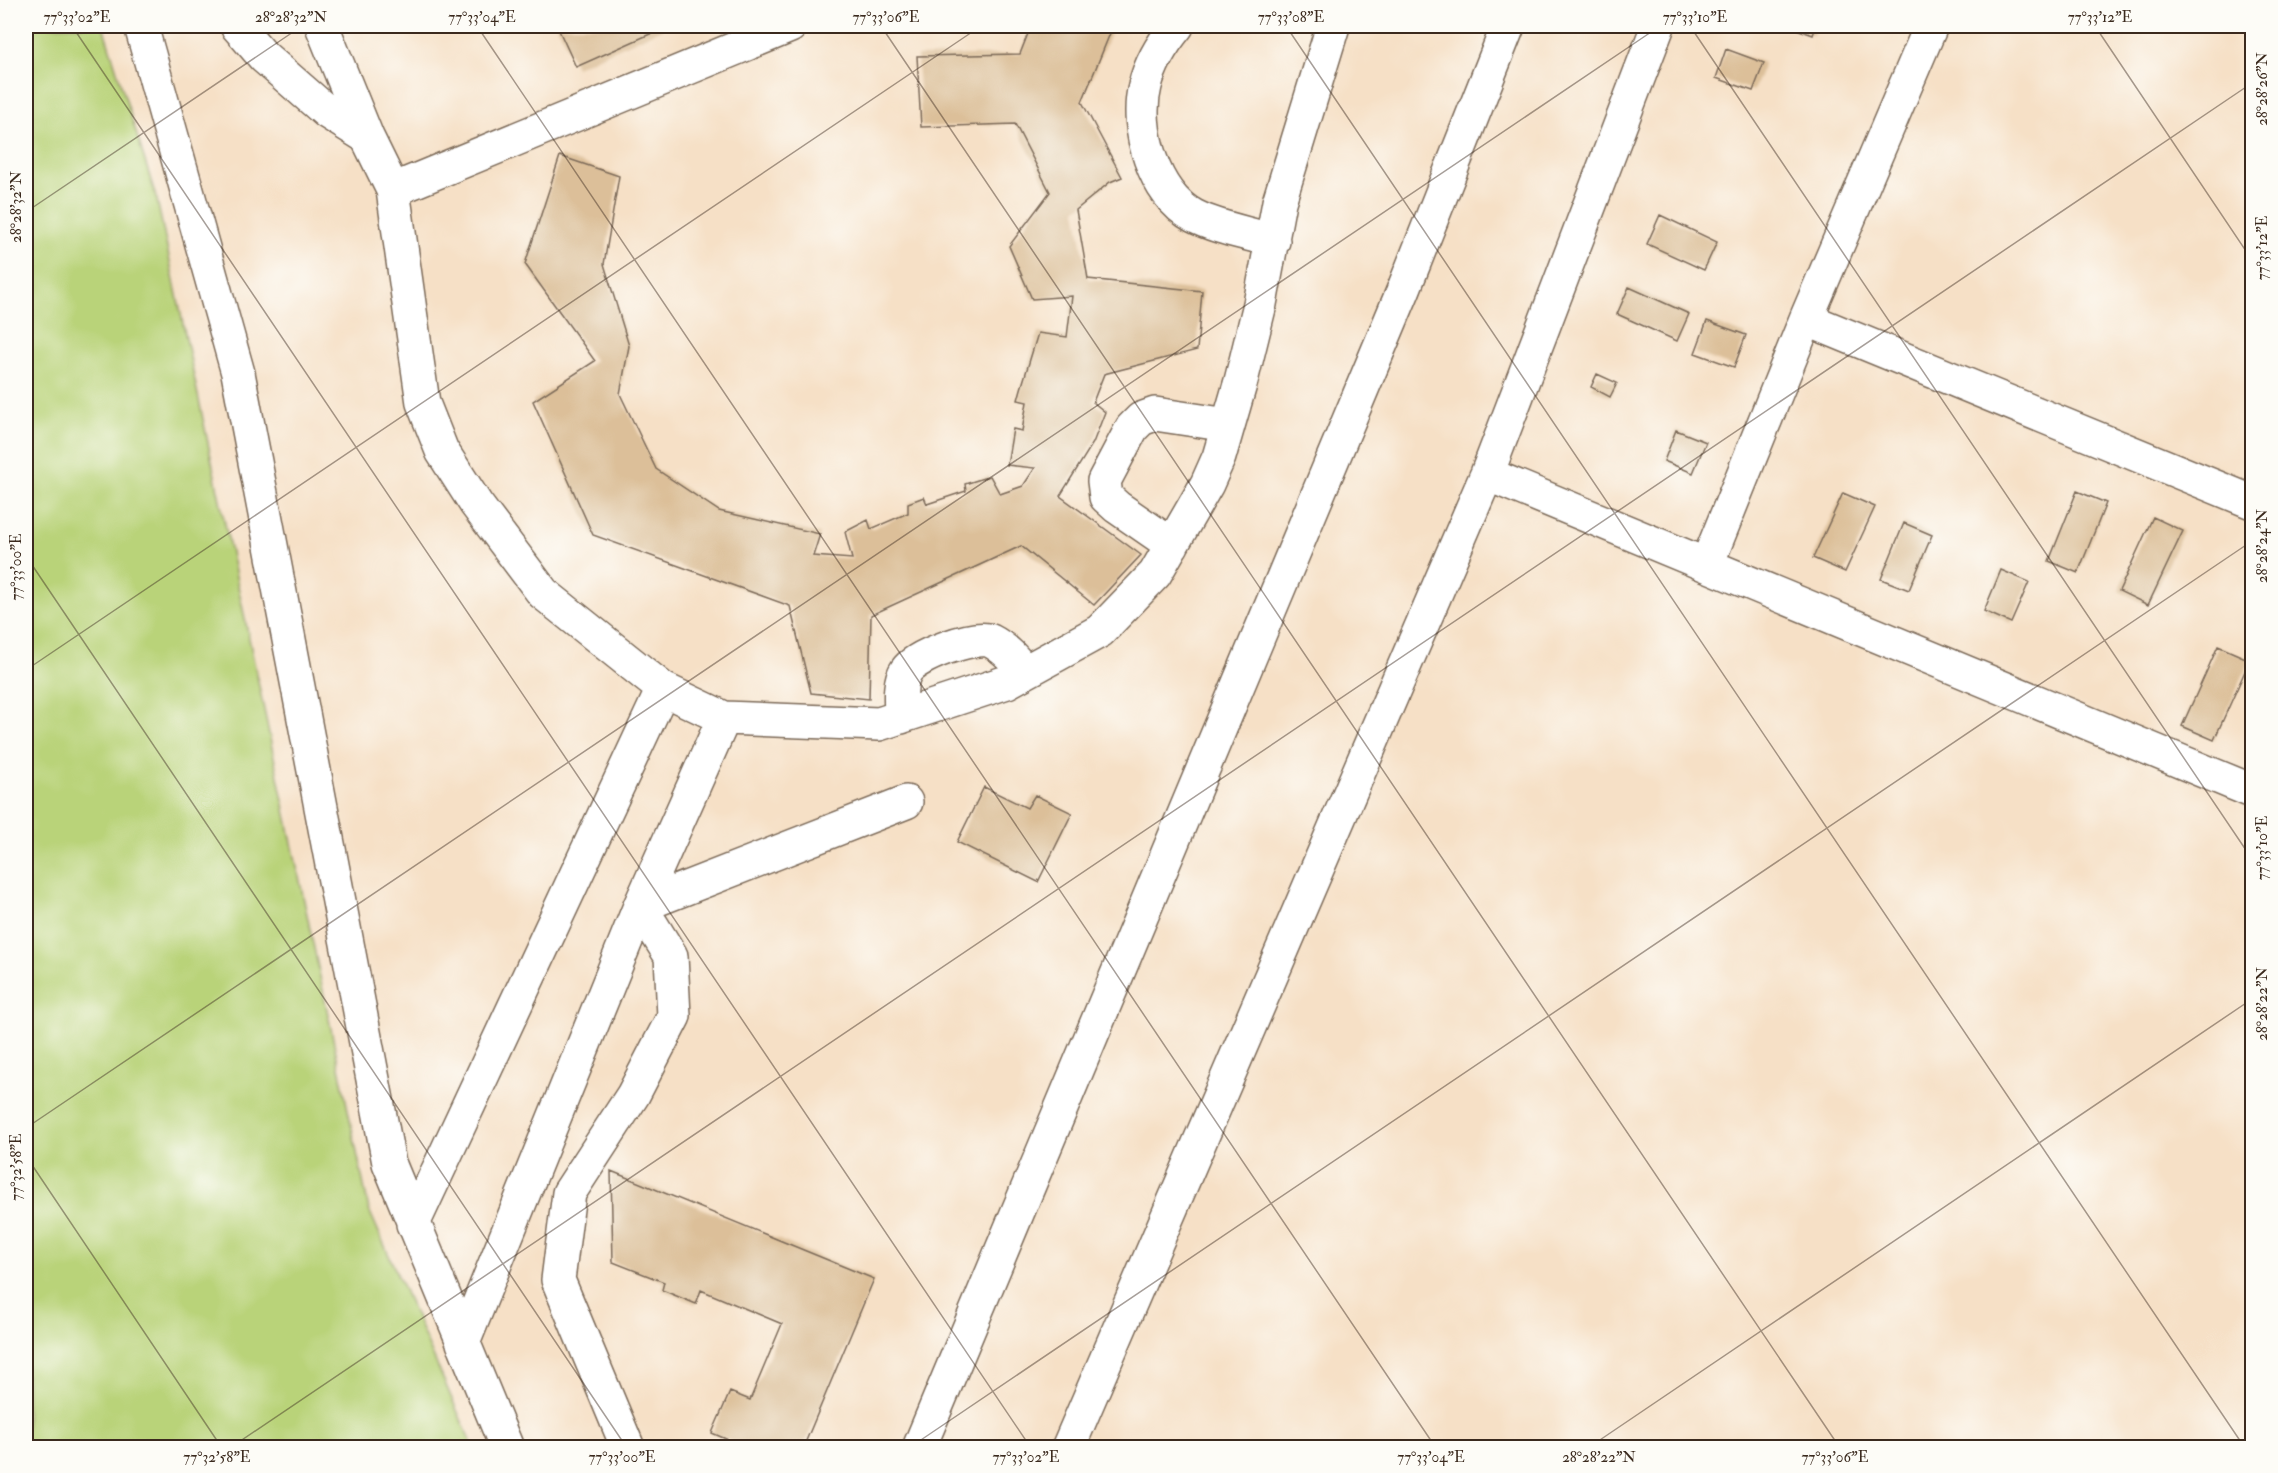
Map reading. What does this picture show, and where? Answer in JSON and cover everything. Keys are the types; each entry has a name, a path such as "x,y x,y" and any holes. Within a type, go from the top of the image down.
{"street":[{"path":"141,26 238,373 388,1163 507,1448"},
{"path":"237,26 264,57 282,73 327,111 367,137"},
{"path":"322,26 367,137 393,190 423,403 442,451 476,504 543,593 663,689 724,718 879,724 1007,682 1100,631 1155,574 1207,484 1228,425 1260,303 1279,202 1333,26"},
{"path":"393,190 790,26"},
{"path":"1177,26 1164,42 1145,87 1143,135 1156,174 1173,199 1194,216 1273,241"},
{"path":"919,1448 1403,291 1508,26"},
{"path":"1068,1448 1487,474 1658,26"},
{"path":"1707,564 1806,319 1931,26"},
{"path":"1806,319 2253,502"},
{"path":"1172,544 1106,497 1104,481 1132,428 1141,419 1155,414 1228,425"},
{"path":"1487,474 2253,791"},
{"path":"901,717 902,685 905,672 917,659 966,642 988,639 1006,650 1025,672"},
{"path":"413,1224 663,689"},
{"path":"463,1343 640,906 724,718"},
{"path":"640,906 906,802"},
{"path":"627,1448 558,1280 569,1192 633,1095 674,1016 671,956 640,906"}],"green space":[{"path":"26,26 103,26 157,200 369,1210 473,1447 26,1447"}],"building":[{"path":"557,26 668,26 576,67"},
{"path":"1031,26 1113,26 1082,102 1122,177 1110,182 1076,210 1088,279 1202,291 1197,350 1104,374 1093,402 1105,412 1093,443 1060,496 1141,555 1094,605 1021,546 871,615 869,699 811,693 790,606 593,535 533,401 595,361 525,264 560,156 619,176 604,264 629,346 620,394 656,469 719,511 820,534 813,556 852,559 845,532 868,520 871,529 908,513 908,503 924,497 927,504 966,491 965,484 990,476 1000,494 1023,486 1035,468 1007,465 1013,429 1022,431 1027,402 1018,400 1038,333 1067,337 1072,296 1032,299 1009,246 1050,192 1015,124 921,127 917,56 1020,54"},
{"path":"1788,26 1816,26 1813,35"},
{"path":"1726,49 1764,63 1753,91 1716,78"},
{"path":"1660,215 1717,242 1704,270 1647,244"},
{"path":"1629,287 1689,314 1677,341 1617,314"},
{"path":"1707,321 1746,335 1734,367 1695,353"},
{"path":"1597,374 1617,383 1610,397 1591,387"},
{"path":"1676,430 1706,442 1693,473 1664,461"},
{"path":"2077,491 2106,503 2078,573 2049,561"},
{"path":"1843,493 1875,507 1845,572 1813,558"},
{"path":"2153,517 2183,531 2148,605 2119,591"},
{"path":"1904,523 1932,535 1909,590 1881,579"},
{"path":"2001,570 2029,582 2011,623 1984,611"},
{"path":"2218,646 2250,660 2214,740 2182,726"},
{"path":"984,787 1027,808 1035,795 1072,813 1038,882 957,842"},
{"path":"611,1171 874,1279 803,1448 731,1448 733,1442 712,1433 730,1392 750,1400 782,1324 701,1290 696,1304 662,1290 664,1282 613,1262"}]}
